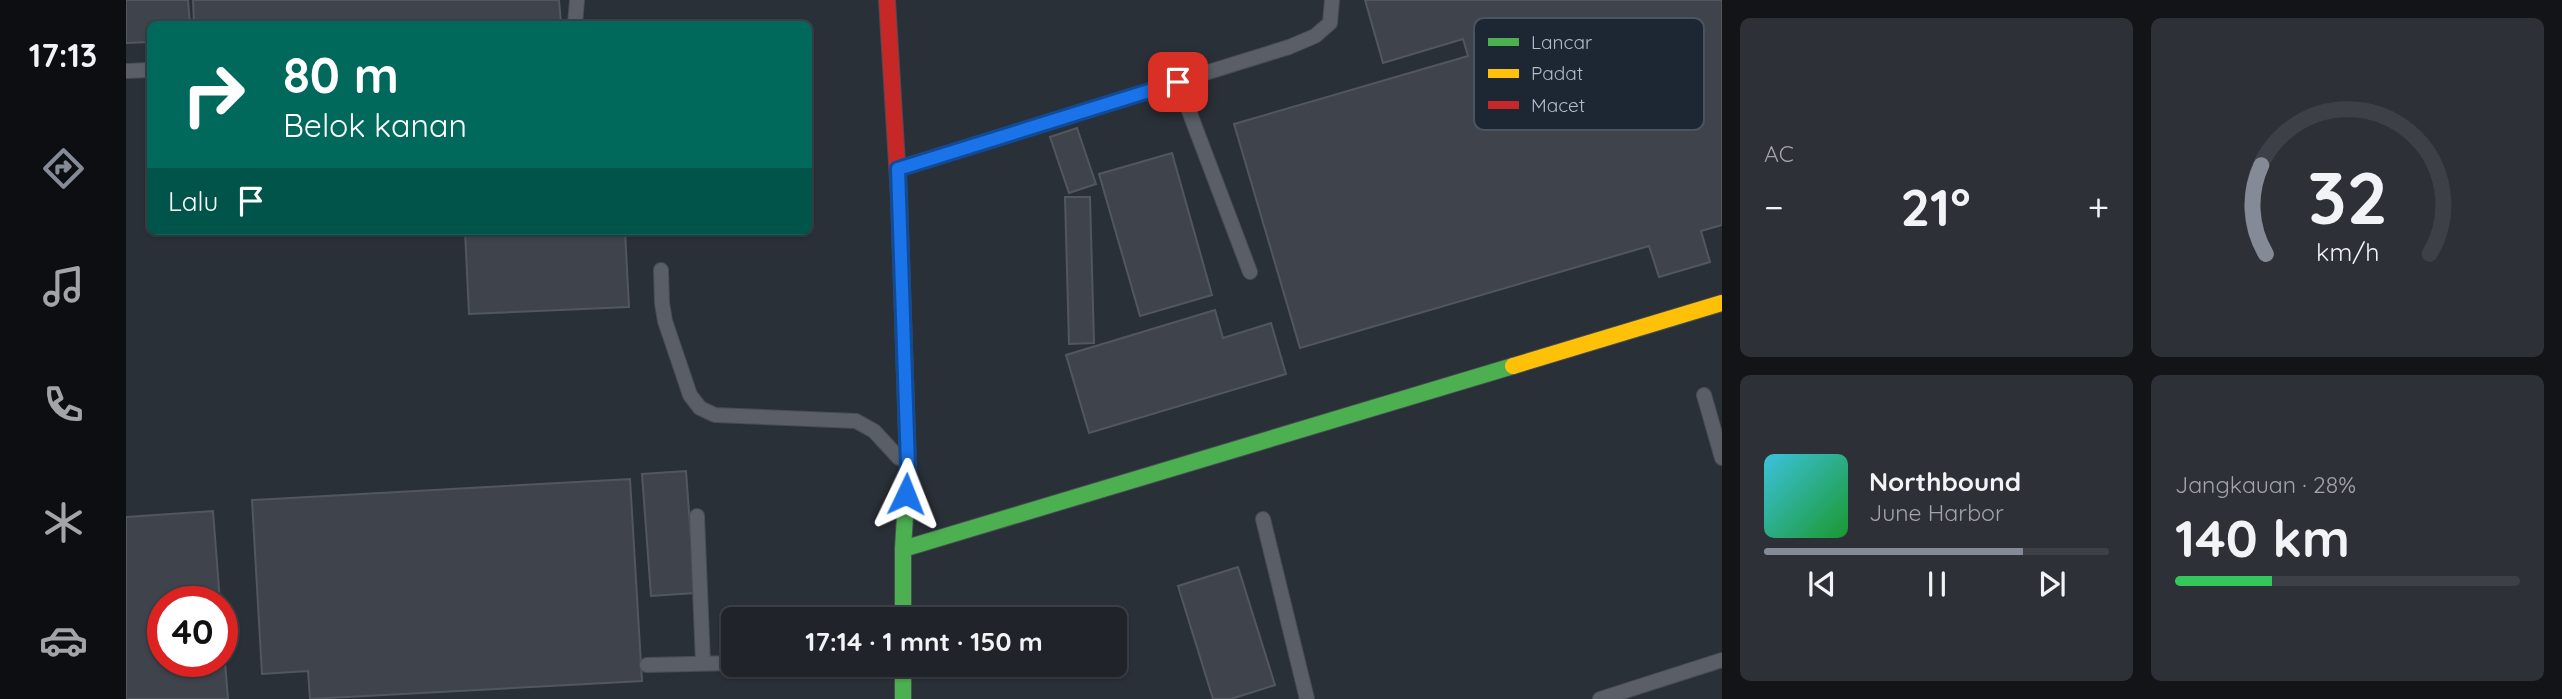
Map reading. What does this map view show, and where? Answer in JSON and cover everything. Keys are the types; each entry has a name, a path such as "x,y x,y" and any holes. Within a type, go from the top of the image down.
{"street":[{"path":"887,0 898,169 908,466 903,607"},
{"path":"903,549 1722,303"},
{"path":"903,677 903,699"}],"lane":[{"path":"575,21 577,0"},
{"path":"898,169 1289,47 1315,36 1330,23 1332,0"},
{"path":"126,71 147,70"},
{"path":"1178,82 1250,272"},
{"path":"661,270 665,321 690,395 700,408 715,415 856,421 874,431 908,466"},
{"path":"1704,395 1722,458"},
{"path":"697,516 703,663"},
{"path":"1264,519 1307,699"},
{"path":"1600,699 1722,660"},
{"path":"647,665 721,663"}],"building":[{"path":"126,0 188,0 190,21 147,21 147,42 126,43"},
{"path":"193,0 559,0 561,21 194,21"},
{"path":"1365,0 1722,0 1722,225 1701,231 1710,262 1659,277 1649,246 1300,348 1234,124 1468,56 1463,39 1383,63"},
{"path":"1077,128 1096,184 1069,193 1050,137"},
{"path":"1172,153 1212,295 1140,316 1099,174"},
{"path":"1065,197 1090,197 1094,343 1069,344"},
{"path":"465,235 625,235 629,307 469,314"},
{"path":"1215,310 1223,338 1271,323 1286,374 1089,433 1066,355"},
{"path":"686,471 695,593 651,596 642,474"},
{"path":"630,479 642,681 310,699 308,671 262,674 252,500"},
{"path":"213,511 219,586 147,586 147,677 226,677 228,699 126,699 126,517"},
{"path":"1238,567 1275,685 1231,699 1213,699 1178,586"}],"traffic: fast":[{"path":"899,196 908,466 903,607"},
{"path":"903,549 1513,366"},
{"path":"903,677 903,699"}],"traffic: slow":[{"path":"1513,366 1722,303"}],"traffic: jam":[{"path":"887,0 899,196"}],"route":[{"path":"906,494 908,466 898,169 1178,82"}]}
